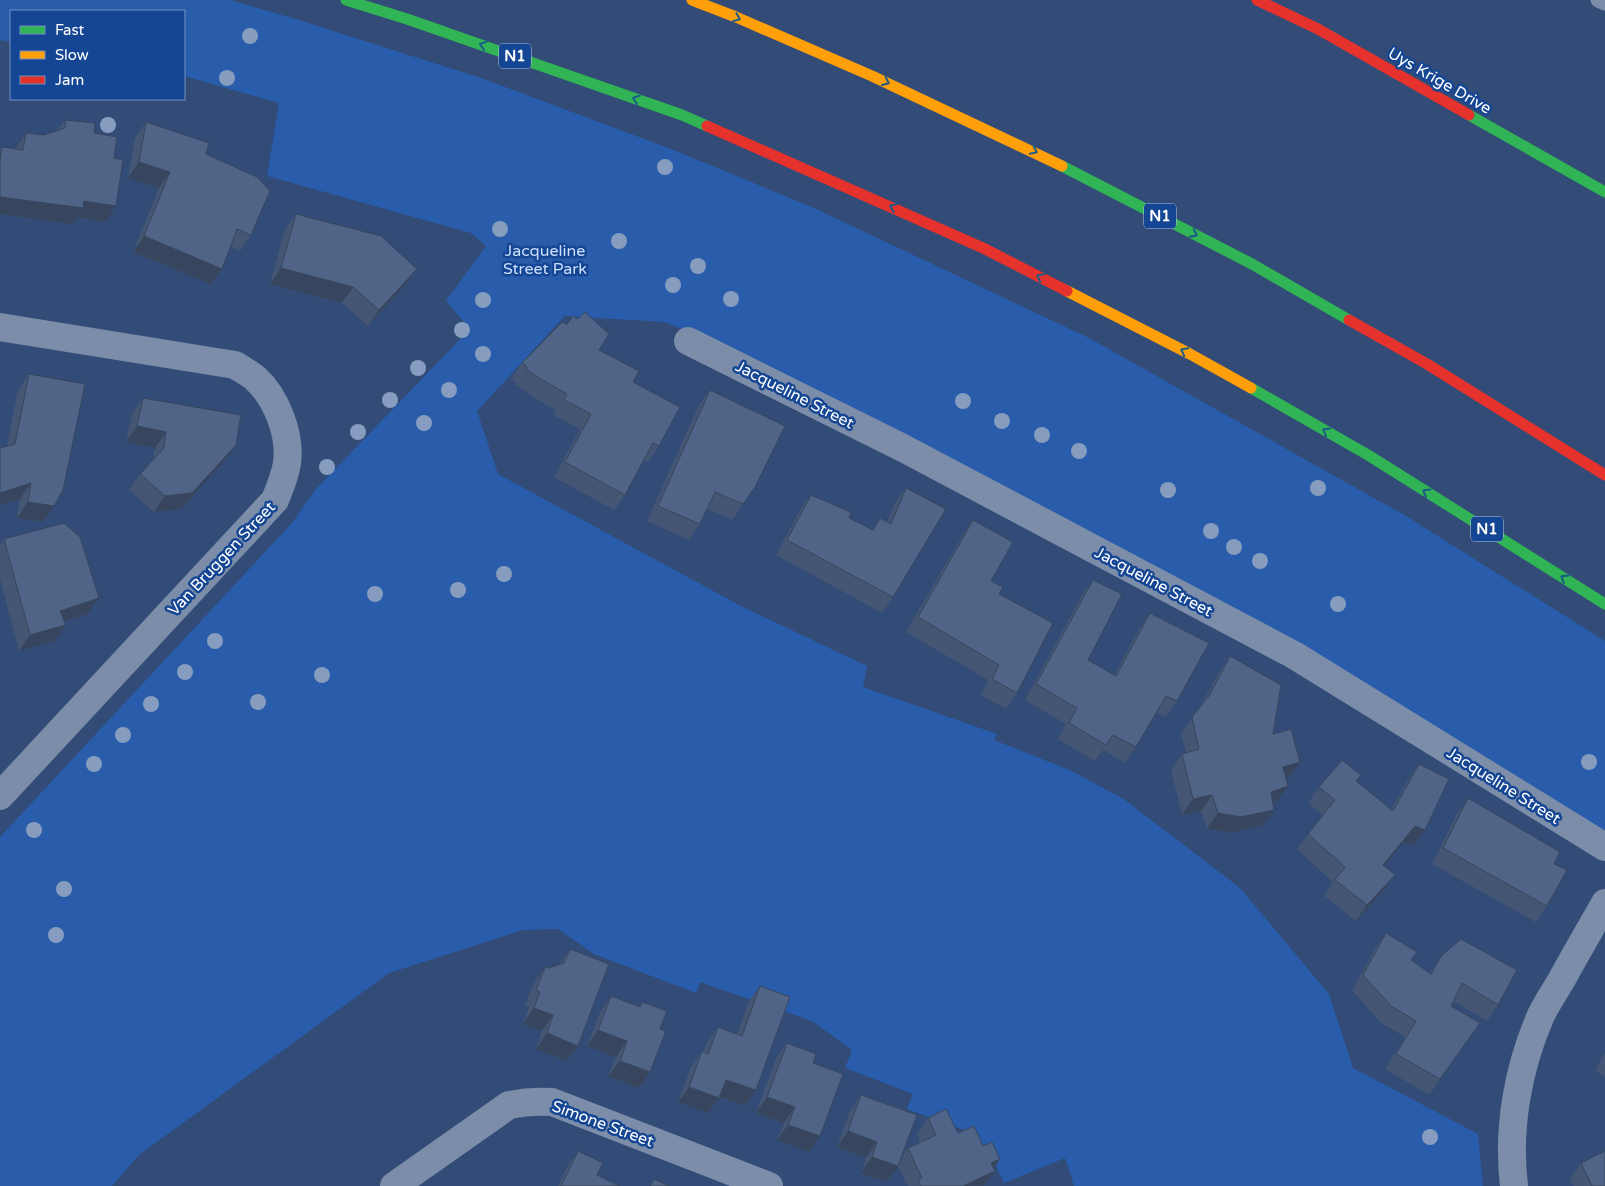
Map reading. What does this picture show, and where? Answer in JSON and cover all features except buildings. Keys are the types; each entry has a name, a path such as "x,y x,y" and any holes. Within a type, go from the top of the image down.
{"main road":[{"name":"N1","path":"346,0 416,22 682,115 983,248 1190,354 1368,455 1605,604"},
{"name":"N1","path":"692,0 872,76 1033,151 1252,264 1427,364 1605,475"},
{"name":"Uys Krige Drive","path":"1256,0 1318,29 1605,192"}],"street":[{"name":"Van Bruggen Street","path":"0,326 235,365 254,376 278,409 287,442 287,462 282,484 275,500 0,796"},
{"name":"Jacqueline Street","path":"688,341 903,448 1294,655 1605,847"},
{"path":"1514,1186 1512,1143 1515,1109 1521,1076 1530,1044 1542,1014 1605,903"},
{"name":"Simone Street","path":"394,1186 509,1105 540,1101 552,1102 769,1186"}],"lane":[{"path":"1598,0 1605,4"}],"green space":[{"name":"Jacqueline Street Park","path":"0,0 230,0 484,79 671,149 814,208 1089,338 1406,516 1605,641 1605,832 1298,642 751,358 665,322 565,316 477,411 498,474 741,606 867,666 863,687 997,734 994,740 1072,771 1125,800 1240,888 1329,994 1353,1068 1478,1134 1483,1186 1074,1186 1065,1158 1004,1183 990,1152 964,1130 907,1109 913,1094 845,1068 852,1050 812,1021 700,982 696,993 594,954 558,929 523,930 389,973 139,1155 112,1186 0,1186 0,837 292,523 316,489 470,329 446,301 486,246 471,233 267,176 279,103 185,76 185,10 10,10 10,42 0,40"}],"traffic: fast":[{"path":"346,0 407,19 682,115 707,126"},
{"path":"1469,115 1605,192"},
{"path":"1062,166 1252,264 1349,320"},
{"path":"1251,388 1368,455 1605,604"}],"traffic: slow":[{"path":"692,0 872,76 1062,166"},
{"path":"1067,291 1190,354 1251,388"}],"traffic: jam":[{"path":"1257,0 1318,29 1469,115"},
{"path":"707,126 983,248 1067,291"},
{"path":"1349,320 1427,364 1605,475"}]}
